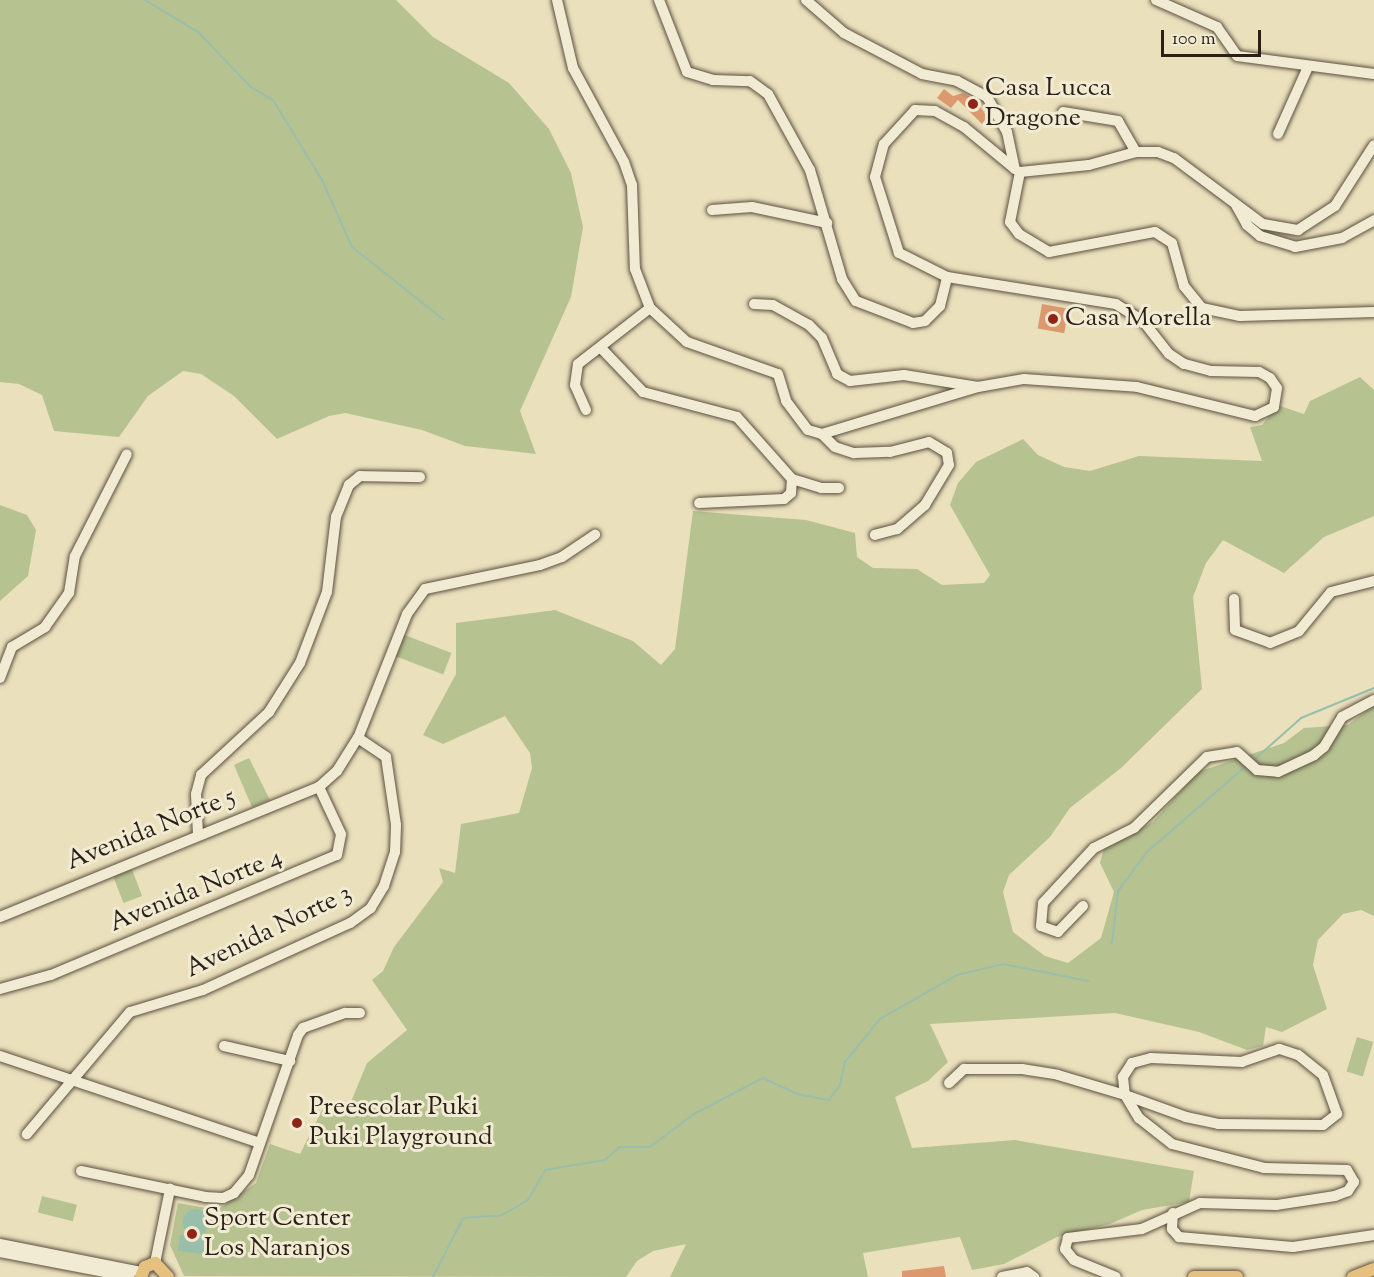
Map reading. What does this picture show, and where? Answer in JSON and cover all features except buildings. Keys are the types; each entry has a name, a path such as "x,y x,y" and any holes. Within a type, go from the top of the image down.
{"main road":[{"path":"138,1275 155,1263 168,1277"},
{"path":"1353,1277 1374,1269"},
{"path":"1194,1277 1237,1277"}],"street":[{"path":"557,0 573,68 616,144 632,185 635,269 650,308 687,342 778,374 793,415 802,426 822,434 835,447 854,453 890,452 928,442 947,453 949,465 925,505 897,529 875,535"},
{"path":"659,0 687,72 713,80 750,81 768,94 810,170 842,279 861,305 913,323 925,321 940,306 947,276"},
{"path":"806,0 844,33 922,74 957,81 982,93 1007,132 1018,170 1010,222 1019,234 1050,252 1155,232 1172,243 1184,286 1202,308 1240,316 1374,312"},
{"path":"1156,0 1217,27 1237,56 1308,68 1374,74"},
{"path":"1278,134 1308,68"},
{"path":"822,434 978,387 1024,379 1137,387 1255,416 1266,414 1277,398 1277,388 1259,372 1211,371 1184,364 1169,354 1143,321 1116,304 947,276 899,253 875,186 885,144 915,110 928,110 987,142 1018,170 1089,165 1136,152 1174,158 1233,199 1263,224 1298,230 1335,206 1374,145"},
{"path":"1063,112 1118,121 1136,152"},
{"path":"1233,199 1246,225 1260,236 1295,247 1342,238 1374,220"},
{"path":"712,210 752,207 827,223"},
{"path":"754,304 773,305 809,325 822,338 837,374 850,381 904,375 978,387"},
{"path":"586,410 575,385 576,369 650,308"},
{"path":"601,348 643,393 737,417 792,479 821,488 839,488"},
{"path":"0,678 12,647 45,627 69,592 75,556 127,454"},
{"path":"198,834 196,794 201,775 269,712 300,663 327,592 336,517 349,485 360,476 420,477"},
{"path":"699,503 784,499 791,493 792,479"},
{"path":"319,787 337,771 358,738 407,614 425,589 540,565 562,557 596,535"},
{"path":"1234,599 1235,630 1270,643 1299,631 1331,592 1374,581"},
{"path":"1083,906 1058,933 1041,926 1043,903 1094,848 1134,828 1207,757 1237,752 1257,770 1278,772 1314,755 1324,747 1342,717 1374,700"},
{"name":"Avenida Norte 3","path":"27,1134 130,1012 213,986 350,923 371,908 389,872 396,825 386,758 358,738"},
{"name":"Avenida Norte 5","path":"0,917 198,834 319,787"},
{"name":"Avenida Norte 4","path":"0,989 51,975 331,860 340,849 341,834 319,787"},
{"path":"81,1171 218,1198 234,1193 249,1175 303,1028 360,1013"},
{"path":"224,1046 290,1062"},
{"path":"949,1083 964,1069 992,1066 1058,1075 1125,1095 1218,1124 1323,1125 1337,1114 1323,1075 1298,1055 1279,1049 1242,1062 1151,1058 1132,1063 1123,1077 1125,1095 1139,1118 1172,1144 1264,1168 1347,1170 1355,1178 1348,1191 1335,1196 1276,1205 1200,1203 1173,1213 1142,1229 1068,1238 1065,1249 1074,1260 1116,1277"},
{"path":"0,1056 73,1078 261,1143"},
{"path":"155,1263 170,1189"},
{"path":"1173,1213 1172,1229 1179,1237 1293,1247 1374,1235"},
{"path":"0,1244 138,1275"},
{"path":"0,1252 138,1275"},
{"path":"1002,1277 1027,1272 1034,1277"}],"shaded area":[{"path":"0,0 396,0 433,37 509,83 549,129 571,173 583,227 571,297 520,411 536,454 465,446 422,430 345,413 329,416 277,439 234,396 201,374 183,371 148,396 119,437 54,431 42,395 19,384 0,382"},
{"path":"1360,377 1374,390 1374,516 1324,537 1284,573 1223,540 1206,563 1193,597 1202,689 1121,768 1070,808 1050,837 1009,875 1003,892 1013,932 1045,956 1068,963 1101,938 1114,892 1100,863 1104,848 1153,822 1198,772 1284,743 1304,728 1348,725 1374,705 1374,916 1361,910 1343,914 1318,940 1313,965 1327,1009 1282,1032 1266,1027 1263,1046 1247,1050 1199,1032 1115,1013 930,1024 948,1062 928,1081 895,1097 912,1148 1015,1140 1194,1171 1189,1202 1142,1210 1110,1224 1057,1237 1004,1264 972,1270 960,1237 863,1253 868,1277 670,1277 686,1244 653,1251 637,1261 626,1277 184,1276 170,1245 178,1203 217,1210 256,1183 270,1144 300,1154 322,1110 345,1116 367,1063 407,1030 372,980 383,971 394,947 443,882 439,868 455,873 461,824 519,813 532,768 530,753 505,716 443,744 423,735 456,674 456,623 555,610 633,641 661,665 675,649 693,511 806,520 855,533 857,557 873,568 917,569 942,585 984,583 990,575 950,505 958,483 976,462 1023,439 1038,455 1064,467 1090,471 1139,456 1262,461 1250,427 1262,425 1277,405 1304,414 1310,401"},
{"path":"0,505 27,515 36,530 28,576 0,601"},
{"path":"402,634 451,653 443,674 394,655"},
{"path":"249,758 270,800 252,807 234,765"},
{"path":"131,867 142,896 123,903 112,874"},
{"path":"1357,1037 1373,1042 1363,1076 1346,1071"},
{"path":"42,1196 77,1205 73,1221 38,1212"},
{"path":"196,1209 205,1213 209,1222 205,1231 196,1235 187,1231 183,1222 187,1213"},
{"path":"180,1235 207,1239 205,1255 178,1251"}],"waterway":[{"path":"145,0 198,32 251,87 273,100 322,180 352,247 444,320"},
{"path":"1256,758 1301,718 1374,688"},
{"path":"1112,944 1118,891 1147,852 1247,765"},
{"path":"433,1277 463,1218 502,1215 528,1200 545,1170 605,1160 620,1147 650,1147 694,1114 763,1078 797,1094 829,1100 840,1085 845,1062 880,1019 957,975 1003,964 1088,981"}],"place":[{"name":"Casa Lucca Dragone","path":"973,104"},
{"name":"Casa Morella","path":"1053,319"},
{"name":"Preescolar Puki Puki Playground","path":"297,1123"},
{"name":"Sport Center Los Naranjos","path":"192,1234"}]}
